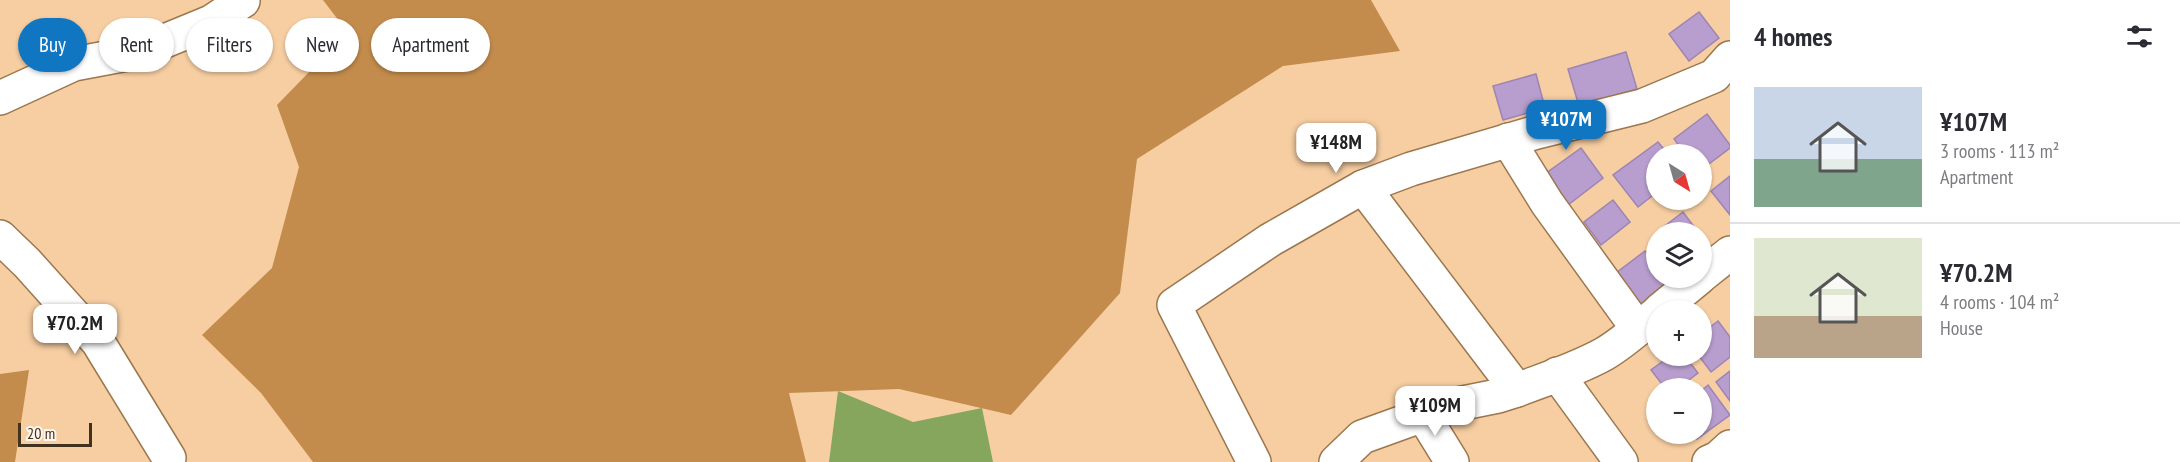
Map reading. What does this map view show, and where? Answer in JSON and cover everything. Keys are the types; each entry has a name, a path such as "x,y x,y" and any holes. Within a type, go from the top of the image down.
{"street":[{"path":"0,98 74,64 138,52 211,22 243,1"},
{"path":"1254,462 1174,305 1270,240 1363,187 1411,169 1508,140 1642,106 1714,76 1730,58"},
{"path":"1508,140 1547,203 1646,312"},
{"path":"1363,187 1517,390"},
{"path":"0,237 27,263 98,342 169,458"},
{"path":"1712,267 1730,253"},
{"path":"1673,300 1687,288"},
{"path":"1335,462 1362,437 1448,405 1498,396 1517,390 1603,354 1646,322"},
{"path":"1557,374 1621,462"},
{"path":"1423,415 1452,462"},
{"path":"1708,462 1718,458 1730,447"}],"shaded area":[{"path":"323,0 1371,0 1400,51 1283,66 1137,159 1120,293 1011,415 899,389 789,393 806,462 313,462 261,393 202,335 272,268 299,167 277,105 309,72 359,72 359,18 337,18"},
{"path":"29,370 15,462 0,462 0,374"},
{"path":"838,391 913,422 982,408 993,462 829,462"}],"building":[{"path":"1699,12 1719,38 1689,61 1669,34"},
{"path":"1626,52 1637,89 1579,106 1568,69"},
{"path":"1536,74 1545,108 1503,120 1493,86"},
{"path":"1707,114 1730,148 1712,162 1712,144 1678,144 1674,139"},
{"path":"1581,148 1603,178 1568,205 1545,174"},
{"path":"1646,151 1646,201 1638,207 1613,175"},
{"path":"1730,176 1730,215 1712,192"},
{"path":"1613,200 1630,222 1601,245 1584,222"},
{"path":"1683,212 1690,222 1670,222"},
{"path":"1645,251 1646,288 1666,288 1646,300 1633,312 1608,279"},
{"path":"1718,321 1730,337 1730,357 1711,372 1706,366 1712,366 1712,326"},
{"path":"1656,366 1693,366 1698,373 1691,378 1657,378 1651,370"},
{"path":"1730,371 1730,401 1716,382"},
{"path":"1712,390 1730,415 1712,428"}]}
